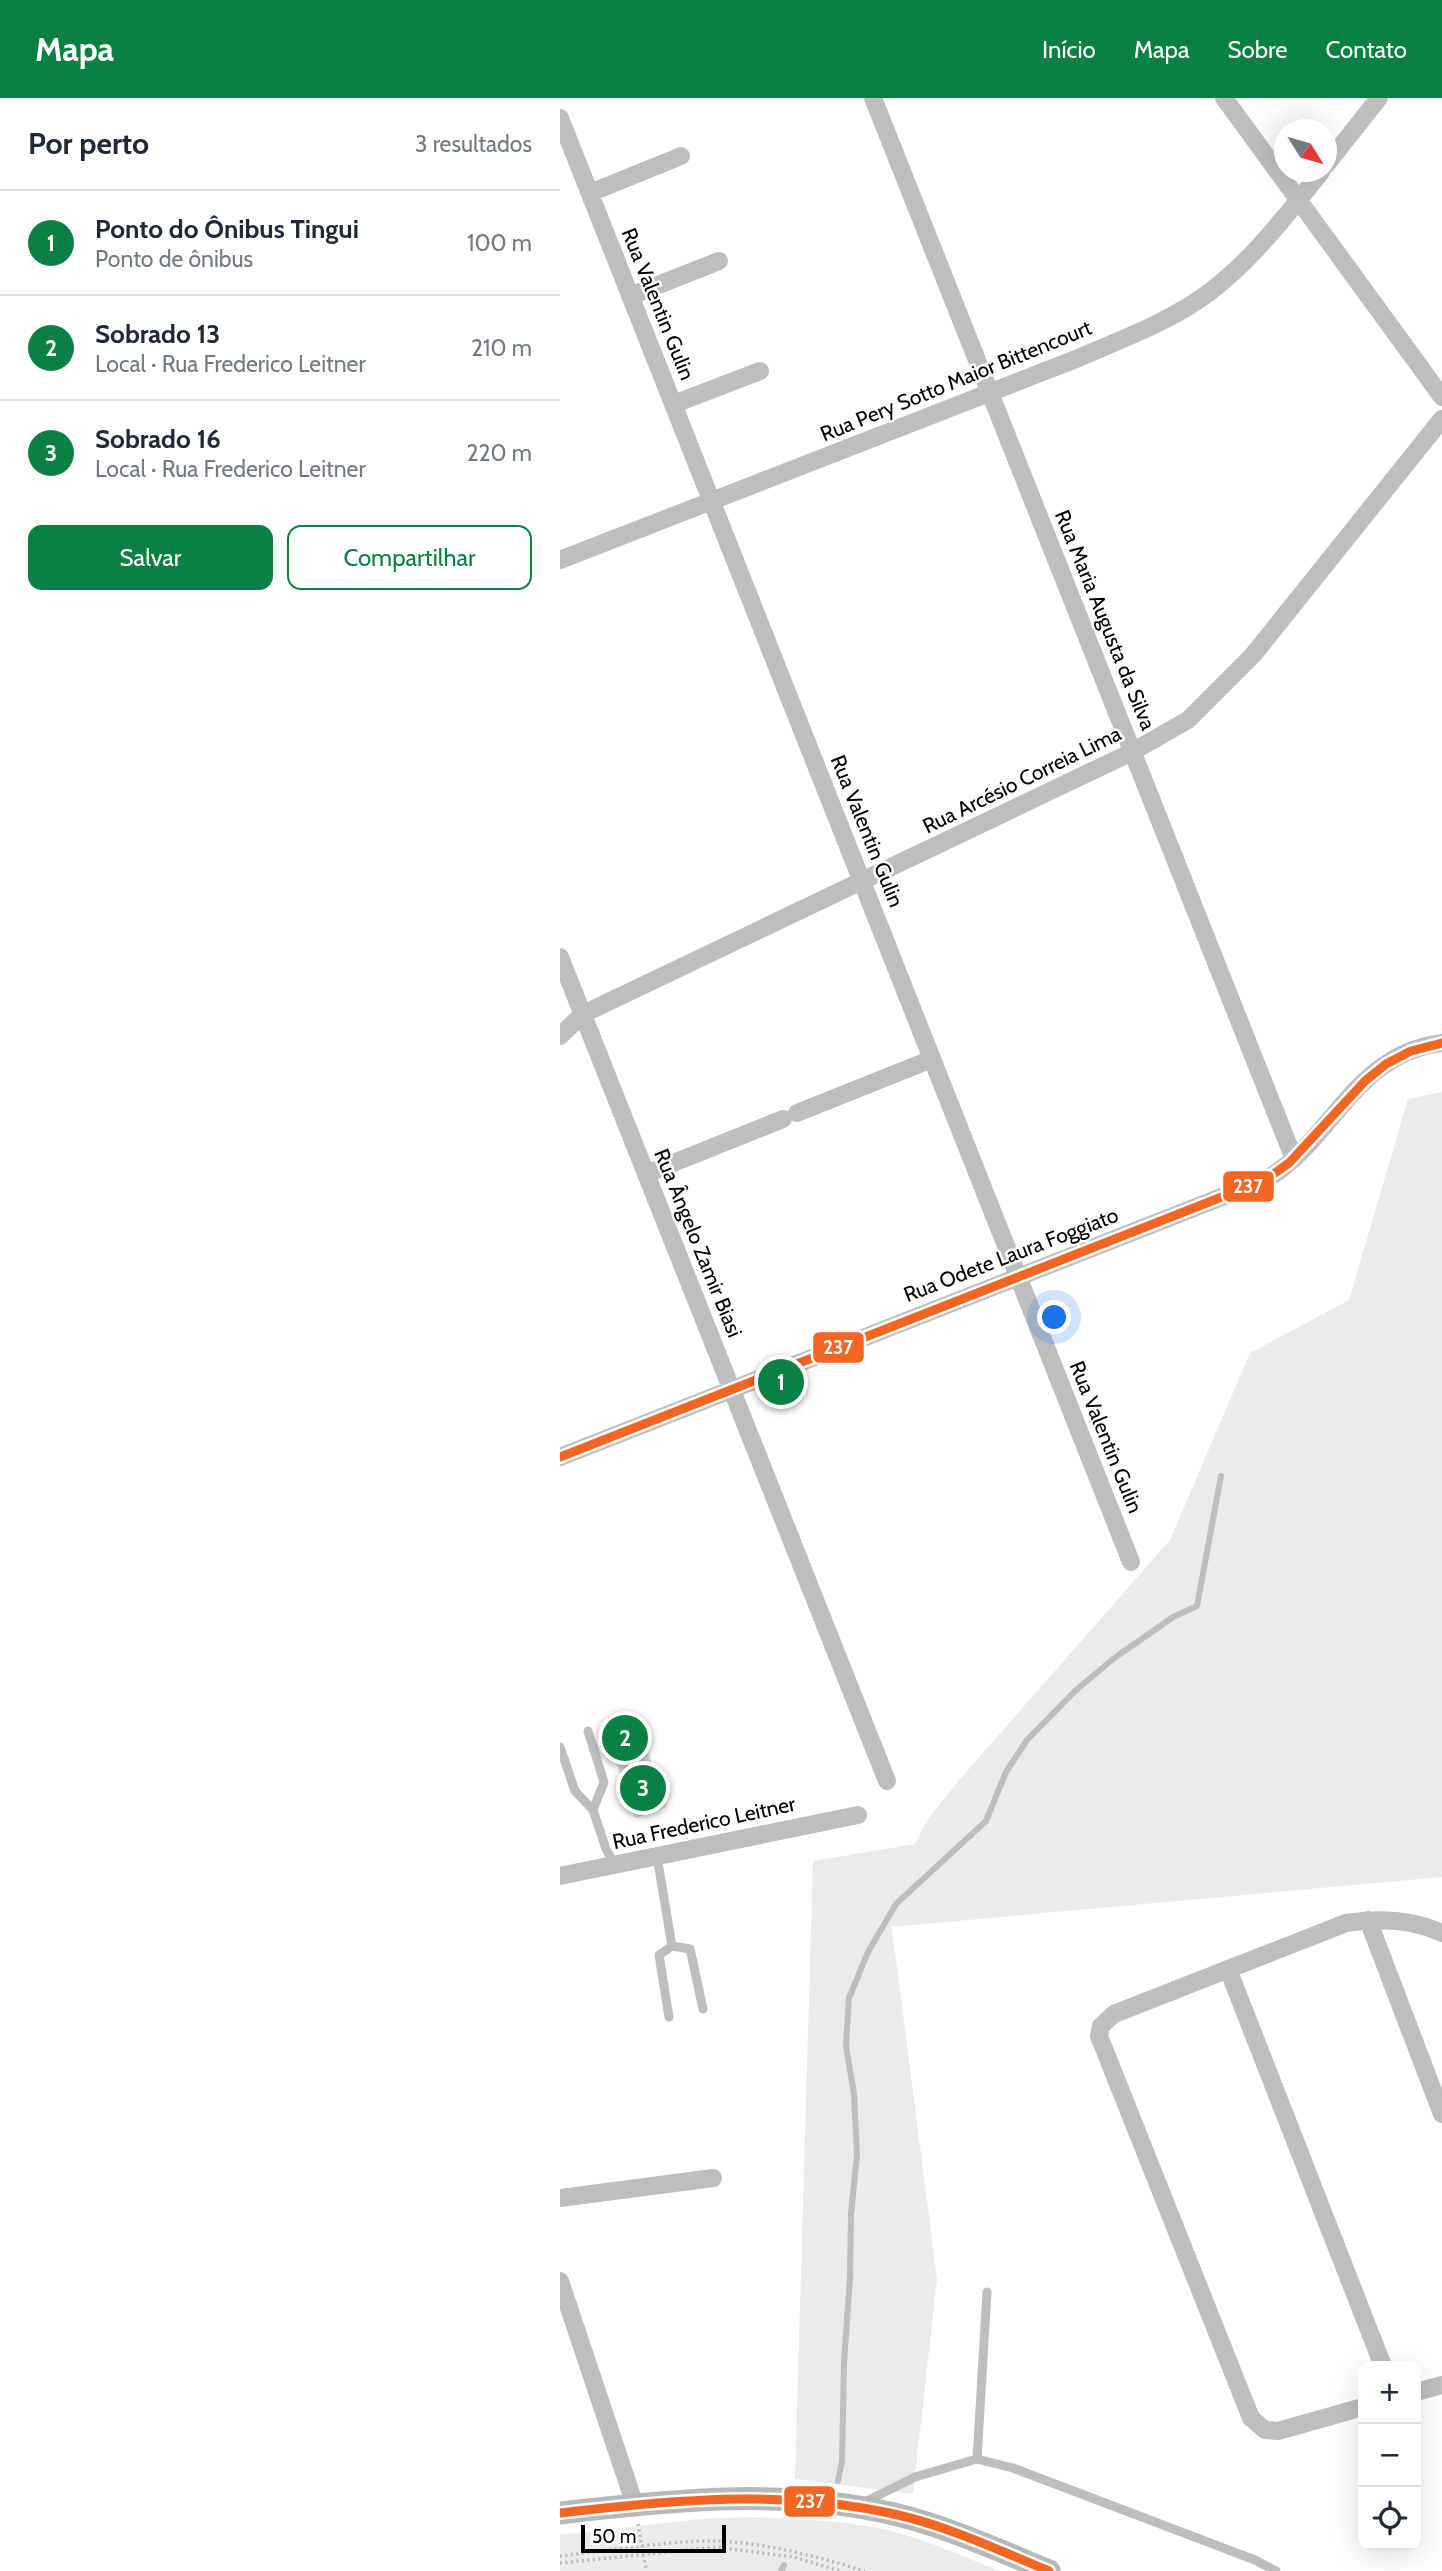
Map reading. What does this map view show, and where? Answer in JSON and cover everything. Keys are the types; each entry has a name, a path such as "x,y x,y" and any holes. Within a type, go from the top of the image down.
{"street":[{"name":"Rua Maria Augusta da Silva","path":"873,98 1294,1159"},
{"path":"1224,98 1442,397"},
{"path":"1337,151 1379,98"},
{"name":"Rua Valentin Gulin","path":"560,118 1131,1562"},
{"path":"590,193 681,156"},
{"name":"Rua Pery Sotto Maior Bittencourt","path":"560,560 1120,340 1201,297 1239,267 1313,182"},
{"path":"630,296 719,261"},
{"path":"674,404 760,372"},
{"name":"Rua Arcésio Correia Lima","path":"560,1036 583,1014 863,883 1132,752 1188,720 1245,664 1286,617 1442,419"},
{"name":"Rua Ângelo Zamir Biasi","path":"560,957 887,1781"},
{"name":"Rua Odete Laura Foggiato","path":"560,1457 1265,1180 1294,1159 1375,1070 1398,1054 1442,1043"},
{"path":"646,1174 932,1059"},
{"name":"Rua Frederico Leitner","path":"560,1876 858,1815"},
{"path":"1358,2408 1278,2431 1265,2430 1251,2418 1099,2036 1101,2026 1114,2014 1322,1931 1368,1920 1401,1921 1442,1933"},
{"path":"1368,1920 1442,2114"},
{"path":"1228,1969 1381,2361"},
{"path":"560,2198 713,2178"},
{"path":"560,2281 635,2505"},
{"path":"1421,2391 1442,2385"},
{"path":"560,2513 635,2505 764,2498 855,2507 928,2524 1049,2571"}],"lane":[{"path":"588,1731 604,1782 593,1810"},
{"path":"560,1747 575,1791 593,1810 606,1849 615,1865"},
{"path":"657,1856 672,1946"},
{"path":"669,2017 659,1955 672,1946 690,1948 703,2009"},
{"path":"977,2459 987,2292"},
{"path":"855,2507 915,2477 977,2459 1013,2468 1255,2560 1276,2571"}],"path":[{"path":"635,2505 647,2571"},
{"path":"560,2556 699,2541 733,2542 779,2547 865,2571"},
{"path":"560,2563 727,2548 793,2557 841,2571"}],"shaded area":[{"path":"1442,1092 1442,1877 890,1927 937,2279 913,2494 795,2479 813,1861 915,1844 928,1819 961,1778 1170,1540 1250,1353 1349,1300 1408,1099"},
{"path":"754,2517 873,2527 938,2546 1000,2571 560,2571 560,2535 700,2519"}],"building":[{"path":"638,1722 667,1807 635,1818 606,1733"}],"waterway":[{"path":"838,2481 842,2461 851,2214 857,2155 854,2094 846,2046 849,1998 868,1952 896,1904 986,1821 1006,1772 1027,1740 1075,1691 1113,1659 1173,1617 1197,1606 1221,1476"},
{"path":"781,2571 784,2565"}],"transit line":[{"name":"237","path":"560,1457 1265,1180 1289,1163 1365,1081 1386,1064 1411,1051 1442,1043"},
{"name":"237","path":"560,2513 685,2501 811,2501 853,2506 934,2525 1049,2571"}],"place":[{"name":"Ponto do Ônibus Tingui","path":"781,1382"},
{"name":"Sobrado 13","path":"625,1738"},
{"name":"Sobrado 16","path":"643,1788"}]}
